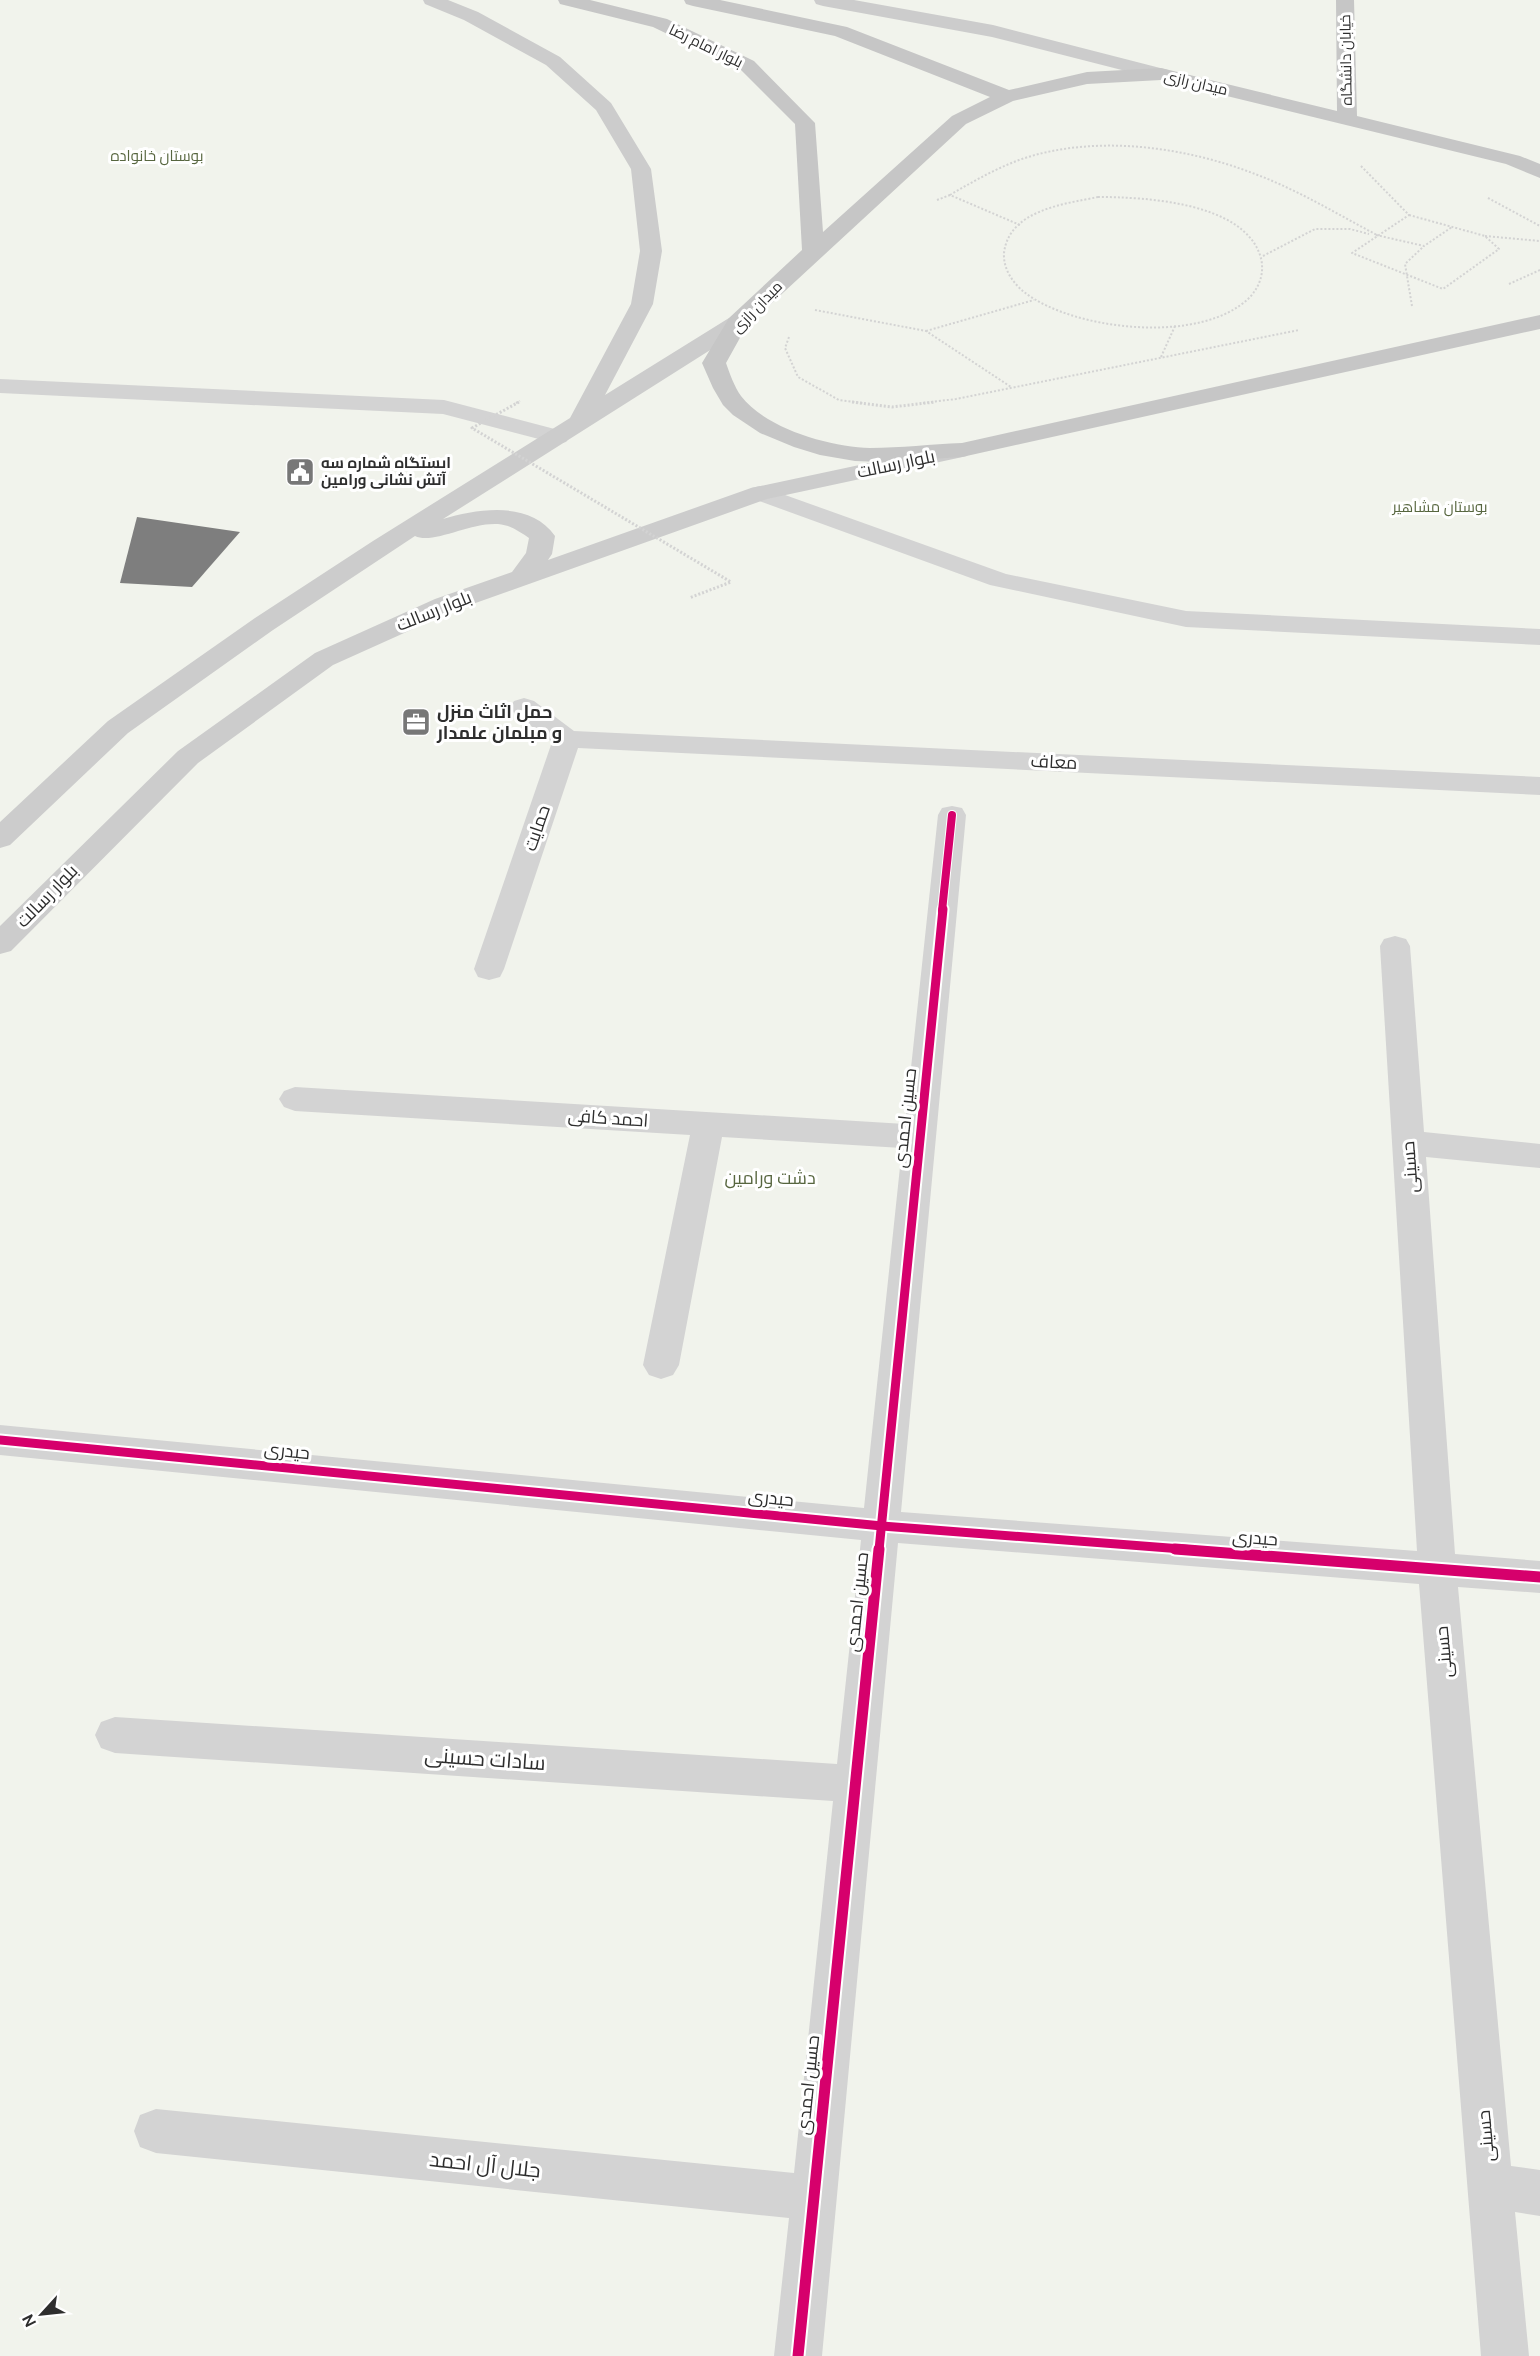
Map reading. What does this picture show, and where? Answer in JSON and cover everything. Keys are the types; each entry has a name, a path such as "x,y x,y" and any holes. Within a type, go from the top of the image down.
{"main road":[{"path":"432,0 471,16 553,61 604,107 641,169 651,251 642,304 567,431"},
{"name":"بلوار امام رضا","path":"567,0 660,23 747,65 805,123 813,252"},
{"path":"693,0 840,31 1007,96"},
{"path":"824,0 993,31 1161,74"},
{"name":"خیابان دانشگاه","path":"1345,0 1347,119"},
{"name":"میدان رازی","path":"1540,172 1513,160 1161,74 1087,78 1007,96 959,120 813,252 737,323 714,363 723,387 740,410 766,428 812,446 867,455 962,450 1540,322"},
{"path":"1513,160 1540,165"},
{"path":"0,838 118,727 264,624 382,546 737,323"},
{"path":"1455,341 1540,334"},
{"name":"بلوار رسالت","path":"0,944 188,757 324,659 444,605 760,494 962,450"},
{"path":"382,546 460,520 488,518 517,520 542,536 539,554 521,578"}],"street":[{"path":"0,386 444,407 567,431"},
{"path":"760,494 999,580 1186,619 1540,637"},
{"path":"524,707 567,739"},
{"name":"معاف","path":"567,739 1540,786"},
{"name":"حمایت","path":"489,969 567,739"},
{"name":"حسین احمدی","path":"798,2356 952,815"},
{"name":"حسینی","path":"1395,946 1437,1569 1505,2356"},
{"name":"احمد کافی","path":"295,1099 920,1137"},
{"path":"661,1365 708,1124"},
{"path":"1408,1143 1540,1156"},
{"name":"حیدری","path":"0,1440 882,1526 1540,1577"},
{"name":"سادات حسینی","path":"115,1735 856,1784"},
{"name":"جلال آل احمد","path":"156,2132 813,2198"},
{"path":"1490,2186 1540,2193"}],"path":[{"path":"932,202 950,195 1000,167 1032,156 1108,147 1146,148 1239,168 1377,236"},
{"path":"1359,164 1409,214 1485,236 1540,241"},
{"path":"950,195 1020,225"},
{"path":"1098,197 1140,197 1182,204 1219,217 1247,235 1263,256 1264,276 1253,296 1230,312 1196,323 1156,328 1113,326 1069,316 1034,300 1011,280 1002,257 1008,236 1028,218 1059,205 1098,197"},
{"path":"1488,198 1540,226"},
{"path":"1409,214 1352,253 1443,289 1500,249 1485,236"},
{"path":"1412,306 1405,264 1424,246 1453,227"},
{"path":"1263,256 1315,229 1350,229 1424,246"},
{"path":"926,331 1034,300"},
{"path":"819,301 810,309 926,331 1012,388"},
{"path":"1160,358 1176,325"},
{"path":"791,331 785,348 798,377 839,400 892,407 956,399 1301,329"},
{"path":"520,401 472,428 730,582 688,598"}],"green space":[{"name":"دشت ورامین","path":"0,0 1540,0 1540,2356 0,2356"}],"building":[{"path":"137,517 240,532 192,587 120,583"}],"cycle path":[{"path":"798,2356 952,815"},
{"path":"0,1440 882,1526 1540,1577"}],"place":[{"name":"ایستگاه شماره سه آتش نشانی ورامین","path":"300,472"},
{"name":"حمل اثاث منزل و مبلمان علمدار","path":"416,722"}],"park label":[{"name":"بوستان خانواده","path":"157,156"},
{"name":"بوستان مشاهیر","path":"1440,507"}]}
